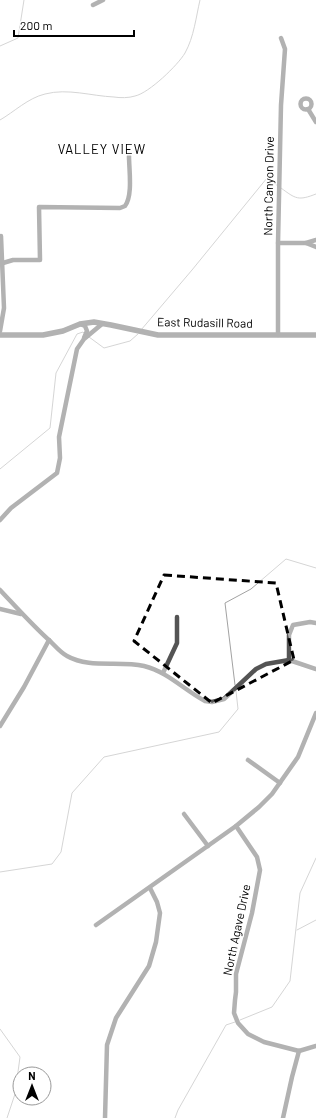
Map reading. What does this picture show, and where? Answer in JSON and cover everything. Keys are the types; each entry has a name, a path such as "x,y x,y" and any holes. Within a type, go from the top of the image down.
{"street":[{"path":"93,5 103,0"},
{"name":"North Canyon Drive","path":"278,335 281,105 285,50 281,38"},
{"path":"308,109 316,122"},
{"path":"3,264 13,260 40,260 39,207 120,208 125,206 128,202 130,181 129,156"},
{"path":"0,331 4,308 1,236"},
{"path":"278,243 306,243 316,240"},
{"path":"306,243 316,247"},
{"name":"East Rudasill Road","path":"0,335 42,335 62,331 80,324 94,322 158,335 316,335"},
{"path":"0,520 11,508 57,473 60,458 59,437 63,416 78,349 87,331 85,326 80,324"},
{"path":"83,341 102,324"},
{"path":"0,590 21,614 65,656 89,663 123,663 142,666 163,673 198,698 205,701 212,702 224,699 256,669 276,661 289,660 316,669"},
{"path":"0,609 21,614"},
{"path":"163,673 177,643 177,617"},
{"path":"289,660 288,635 293,626 310,622 316,623"},
{"path":"0,726 24,687 49,640"},
{"path":"96,925 236,826 259,807 280,783 298,757 316,713"},
{"path":"248,760 280,783"},
{"path":"184,814 208,846"},
{"name":"North Agave Drive","path":"236,826 257,857 260,870 252,913 236,974 234,1013 238,1023 248,1034 264,1042 300,1051"},
{"path":"105,1118 107,1045 109,1036 116,1018 149,966 156,942 160,913 157,902 150,888"},
{"path":"283,1118 292,1077 300,1051 316,1046"}],"highlighted area":[{"path":"164,575 276,583 294,660 212,703 134,641"}],"waterway":[{"path":"0,46 18,38 24,0"},
{"path":"0,120 27,102 39,96 54,92 71,92 124,98 135,96 148,90 170,71 185,53 193,34 200,0"},
{"path":"141,330 267,178 278,186"},
{"path":"281,188 297,198 305,198 316,194"},
{"path":"0,469 50,428 56,373 77,334 84,333"},
{"path":"89,337 104,348 130,341 138,334"},
{"path":"235,685 225,603 251,589 286,559 316,568"},
{"path":"0,872 52,864 61,852 72,793 104,757 219,732 238,709 236,691"},
{"path":"240,1020 272,1007 290,981 300,893 316,858"},
{"path":"297,930 316,920"},
{"path":"175,1118 178,1110 226,1025 235,1022"},
{"path":"0,1029 20,1057 15,1094 7,1118"}],"district":[{"name":"VALLEY VIEW","path":"102,149"}]}
